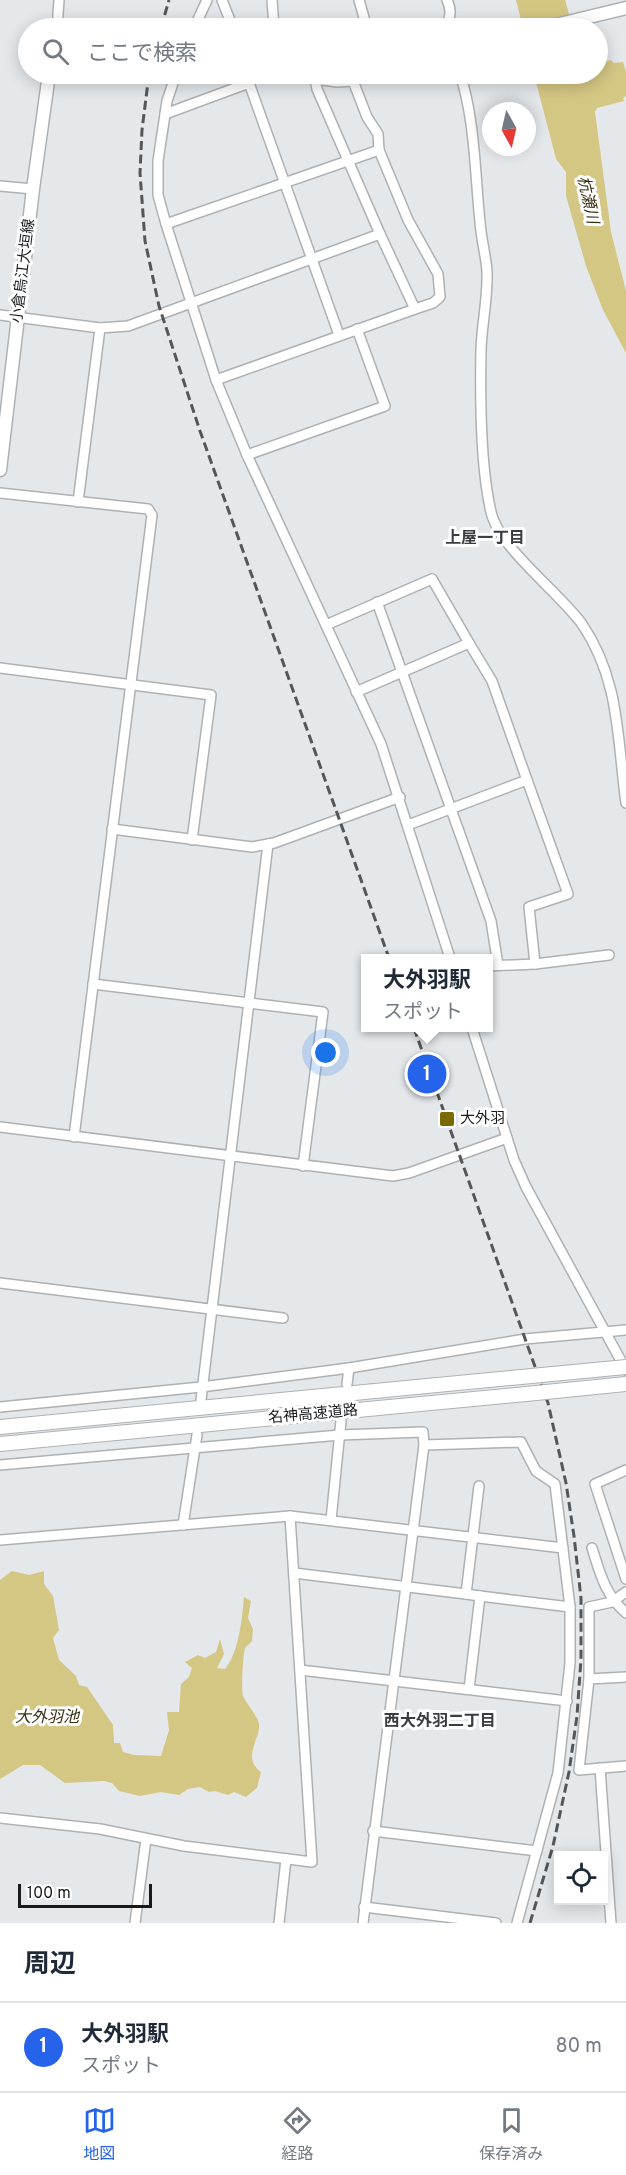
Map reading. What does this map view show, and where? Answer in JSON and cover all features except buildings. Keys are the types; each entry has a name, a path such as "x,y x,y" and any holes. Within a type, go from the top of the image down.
{"highway":[{"name":"名神高速道路","path":"0,1427 626,1368"},
{"name":"名神高速道路","path":"0,1444 626,1384"}],"main road":[{"path":"584,18 626,8"},
{"name":"小倉烏江大垣線","path":"0,470 33,189 48,84"}],"street":[{"path":"58,18 59,0"},
{"path":"199,18 207,0"},
{"path":"222,0 229,18"},
{"path":"272,0 273,18"},
{"path":"358,0 364,18"},
{"path":"447,0 450,6 450,18"},
{"path":"173,84 165,114 158,161 158,195 166,224 216,380 248,455 381,744 400,797 449,954"},
{"path":"165,114 234,84"},
{"path":"250,84 339,335"},
{"path":"316,84 415,309"},
{"path":"216,380 433,303 440,297 438,274 408,220 379,150 378,134 367,117 358,84"},
{"path":"463,84 481,240 487,271 481,348 482,423 491,513 505,541 581,623 602,659 611,686 626,803"},
{"path":"166,224 379,150"},
{"path":"0,186 33,189"},
{"path":"0,315 100,328 128,326 380,234"},
{"path":"78,502 100,328"},
{"path":"248,455 386,406 357,329"},
{"path":"0,493 148,509 152,515 74,1137"},
{"path":"326,625 432,579 492,681 568,894 530,907 535,964"},
{"path":"376,602 491,921 492,954"},
{"path":"356,692 469,643"},
{"path":"0,668 211,695 192,840"},
{"path":"408,825 527,780"},
{"path":"112,829 252,847 307,831 400,797"},
{"path":"201,1400 268,844"},
{"path":"493,966 535,964 609,955"},
{"path":"93,984 323,1012 303,1166"},
{"path":"473,1032 514,1160 526,1187 626,1368"},
{"path":"0,1127 393,1176 431,1166 507,1138"},
{"path":"0,1283 283,1318"},
{"path":"0,1407 201,1387 349,1368 516,1341 626,1330"},
{"path":"347,1384 349,1368"},
{"path":"331,1520 341,1421"},
{"path":"0,1465 195,1446 340,1435 423,1432 424,1445 363,1923"},
{"path":"183,1525 197,1435"},
{"path":"424,1445 521,1442 536,1471 555,1484 570,1607 567,1701 558,1773 517,1923"},
{"path":"626,1470 595,1484 626,1578"},
{"path":"466,1594 479,1486"},
{"path":"0,1540 290,1516 563,1548"},
{"path":"0,1818 100,1829 184,1846 312,1862 290,1516"},
{"path":"592,1548 604,1584 613,1601 626,1612"},
{"path":"294,1573 570,1607"},
{"path":"626,1592 613,1601 589,1607 589,1679 579,1770 626,1766"},
{"path":"469,1689 480,1596"},
{"path":"300,1670 567,1701"},
{"path":"589,1679 626,1677"},
{"path":"600,1768 611,1923"},
{"path":"373,1832 537,1851"},
{"path":"135,1923 146,1839"},
{"path":"279,1923 286,1859"},
{"path":"364,1907 496,1923"}],"water":[{"path":"516,0 565,0 570,18 520,18"},
{"name":"杭瀬川","path":"608,61 623,62 626,72 624,101 597,108 595,112 611,232 626,291 626,353 603,310 586,266 566,196 566,172 556,159 537,84 608,84"},
{"name":"大外羽池","path":"12,1571 29,1575 44,1571 44,1584 53,1596 59,1630 53,1638 59,1660 76,1676 79,1685 87,1687 113,1725 114,1743 120,1743 123,1752 134,1755 161,1756 169,1730 167,1712 179,1712 181,1684 189,1677 192,1668 185,1662 198,1655 205,1658 216,1652 220,1639 224,1654 217,1668 225,1669 237,1645 244,1597 251,1601 248,1618 253,1629 252,1641 245,1648 242,1687 243,1696 259,1724 252,1754 255,1766 261,1772 257,1788 246,1797 234,1792 228,1795 215,1791 209,1792 200,1787 188,1789 179,1795 161,1792 140,1796 119,1791 112,1783 104,1781 65,1783 40,1765 23,1765 0,1779 0,1580"}],"railway":[{"path":"164,18 169,0"},
{"path":"148,84 140,173 145,241 159,306 200,431 388,954"},
{"path":"415,1032 548,1403 566,1483 574,1536 581,1598 581,1659 577,1716 569,1772 553,1846 530,1923"}],"place":[{"name":"大外羽駅","path":"427,1074"},
{"name":"大外羽","path":"447,1119"}],"district":[{"name":"上屋一丁目","path":"485,539"},
{"name":"西大外羽二丁目","path":"440,1722"}]}
